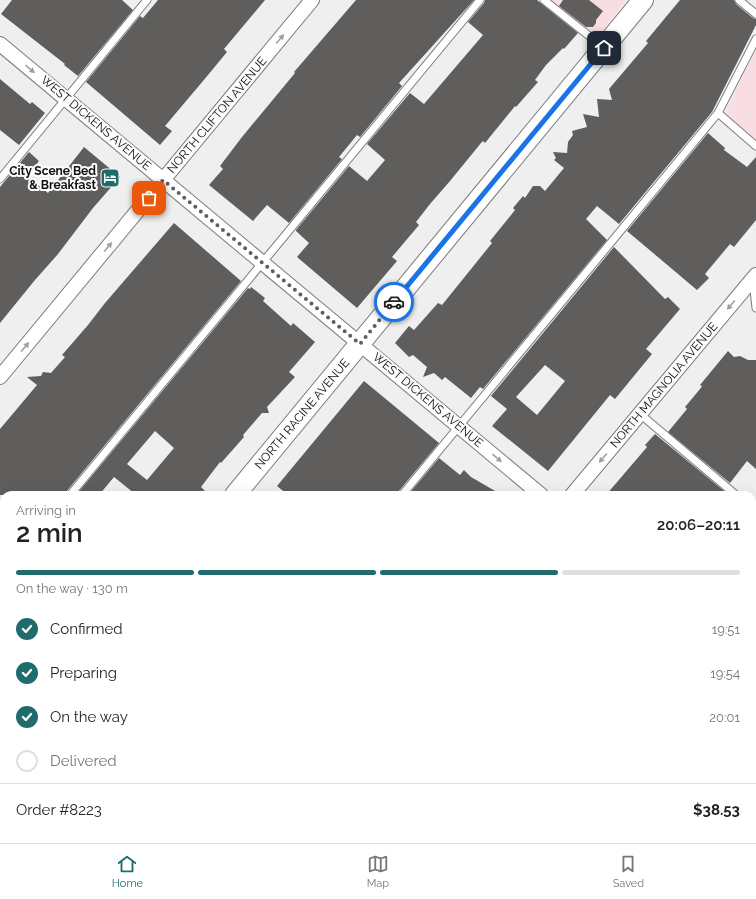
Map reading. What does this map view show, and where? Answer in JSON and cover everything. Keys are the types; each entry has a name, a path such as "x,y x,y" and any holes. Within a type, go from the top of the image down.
{"street":[{"name":"NORTH CLIFTON AVENUE","path":"0,377 312,0"},
{"name":"NORTH RACINE AVENUE","path":"238,491 643,0"},
{"name":"WEST DICKENS AVENUE","path":"0,44 537,491"},
{"name":"NORTH MAGNOLIA AVENUE","path":"575,491 755,276"}],"lane":[{"path":"0,179 147,0"},
{"path":"73,491 480,0"},
{"path":"544,0 604,48"},
{"path":"739,0 756,14"},
{"path":"405,491 718,113 756,39"},
{"path":"718,113 756,146"},
{"path":"755,276 756,308"},
{"path":"640,414 731,491"}],"shaded area":[{"path":"544,0 627,0 594,40"},
{"path":"756,49 756,143 725,113"}],"building":[{"path":"12,0 122,0 133,10 78,76 1,14"},
{"path":"158,0 265,0 224,49 227,52 165,126 172,131 160,145 86,82 140,16 143,18"},
{"path":"356,0 474,0 399,83 402,86 360,137 357,135 339,157 342,159 289,223 267,205 253,221 209,185 223,169 220,166 242,137 295,73 294,72"},
{"path":"485,0 537,0 578,33 564,49 563,48 546,65 535,80 538,82 516,107 515,106 485,143 483,141 481,143 430,204 416,222 419,225 392,257 397,261 357,308 297,257 309,243 296,230 349,166 367,181 385,160 367,144 410,93 424,104 483,35 468,22"},
{"path":"563,0 589,0 603,11 593,27 586,27 559,6"},
{"path":"680,0 734,0 736,4 756,19 756,25 712,112 619,224 597,206 586,219 607,240 483,389 480,387 471,398 445,377 442,380 434,373 423,377 427,367 413,355 409,357 395,343 409,326 414,330 438,303 442,305 492,243 490,241 515,210 513,208 523,196 525,198 533,186 540,186 545,191 564,168 554,160 556,158 553,152 567,153 568,142 573,135 572,131 587,127 583,114 599,117 597,99 612,100 609,89 648,43 646,41"},
{"path":"0,79 30,104 32,102 45,113 19,145 0,130"},
{"path":"708,133 725,148 724,150 747,167 756,157 756,220 734,247 730,244 705,274 709,278 697,290 627,231"},
{"path":"84,147 120,177 0,323 0,187 29,152 39,161 27,176 48,193"},
{"path":"174,223 241,281 67,491 0,491 0,429 37,385 27,377 41,376 43,372 51,373 65,357 62,355"},
{"path":"614,247 665,299 668,297 680,309 646,349 652,354 615,399 610,395 548,471 492,426 507,409 491,396","holes":["545,365 565,381 537,415 516,397"]},
{"path":"251,287 265,298 263,301 291,326 293,323 315,342 289,372 295,377 267,407 269,413 262,413 243,435 244,437 221,463 220,462 201,487 205,491 131,491 114,477 102,491 79,491 248,288 250,289","holes":["155,431 174,448 147,480 127,464"]},
{"path":"728,351 734,357 740,356 748,360 756,360 756,469 747,461 730,483 668,432 687,409 685,407 700,389 702,386 700,385"},
{"path":"364,381 439,443 399,491 283,491 277,486"},
{"path":"655,434 724,491 609,491 647,447 645,445"},
{"path":"439,458 460,475 464,470 471,477 495,491 411,491"}],"way so far":[{"path":"149,198 163,180 360,344 394,302"}],"place":[{"name":"City Scene Bed & Breakfast","path":"110,178"}],"route":[{"path":"394,302 604,48"}]}
